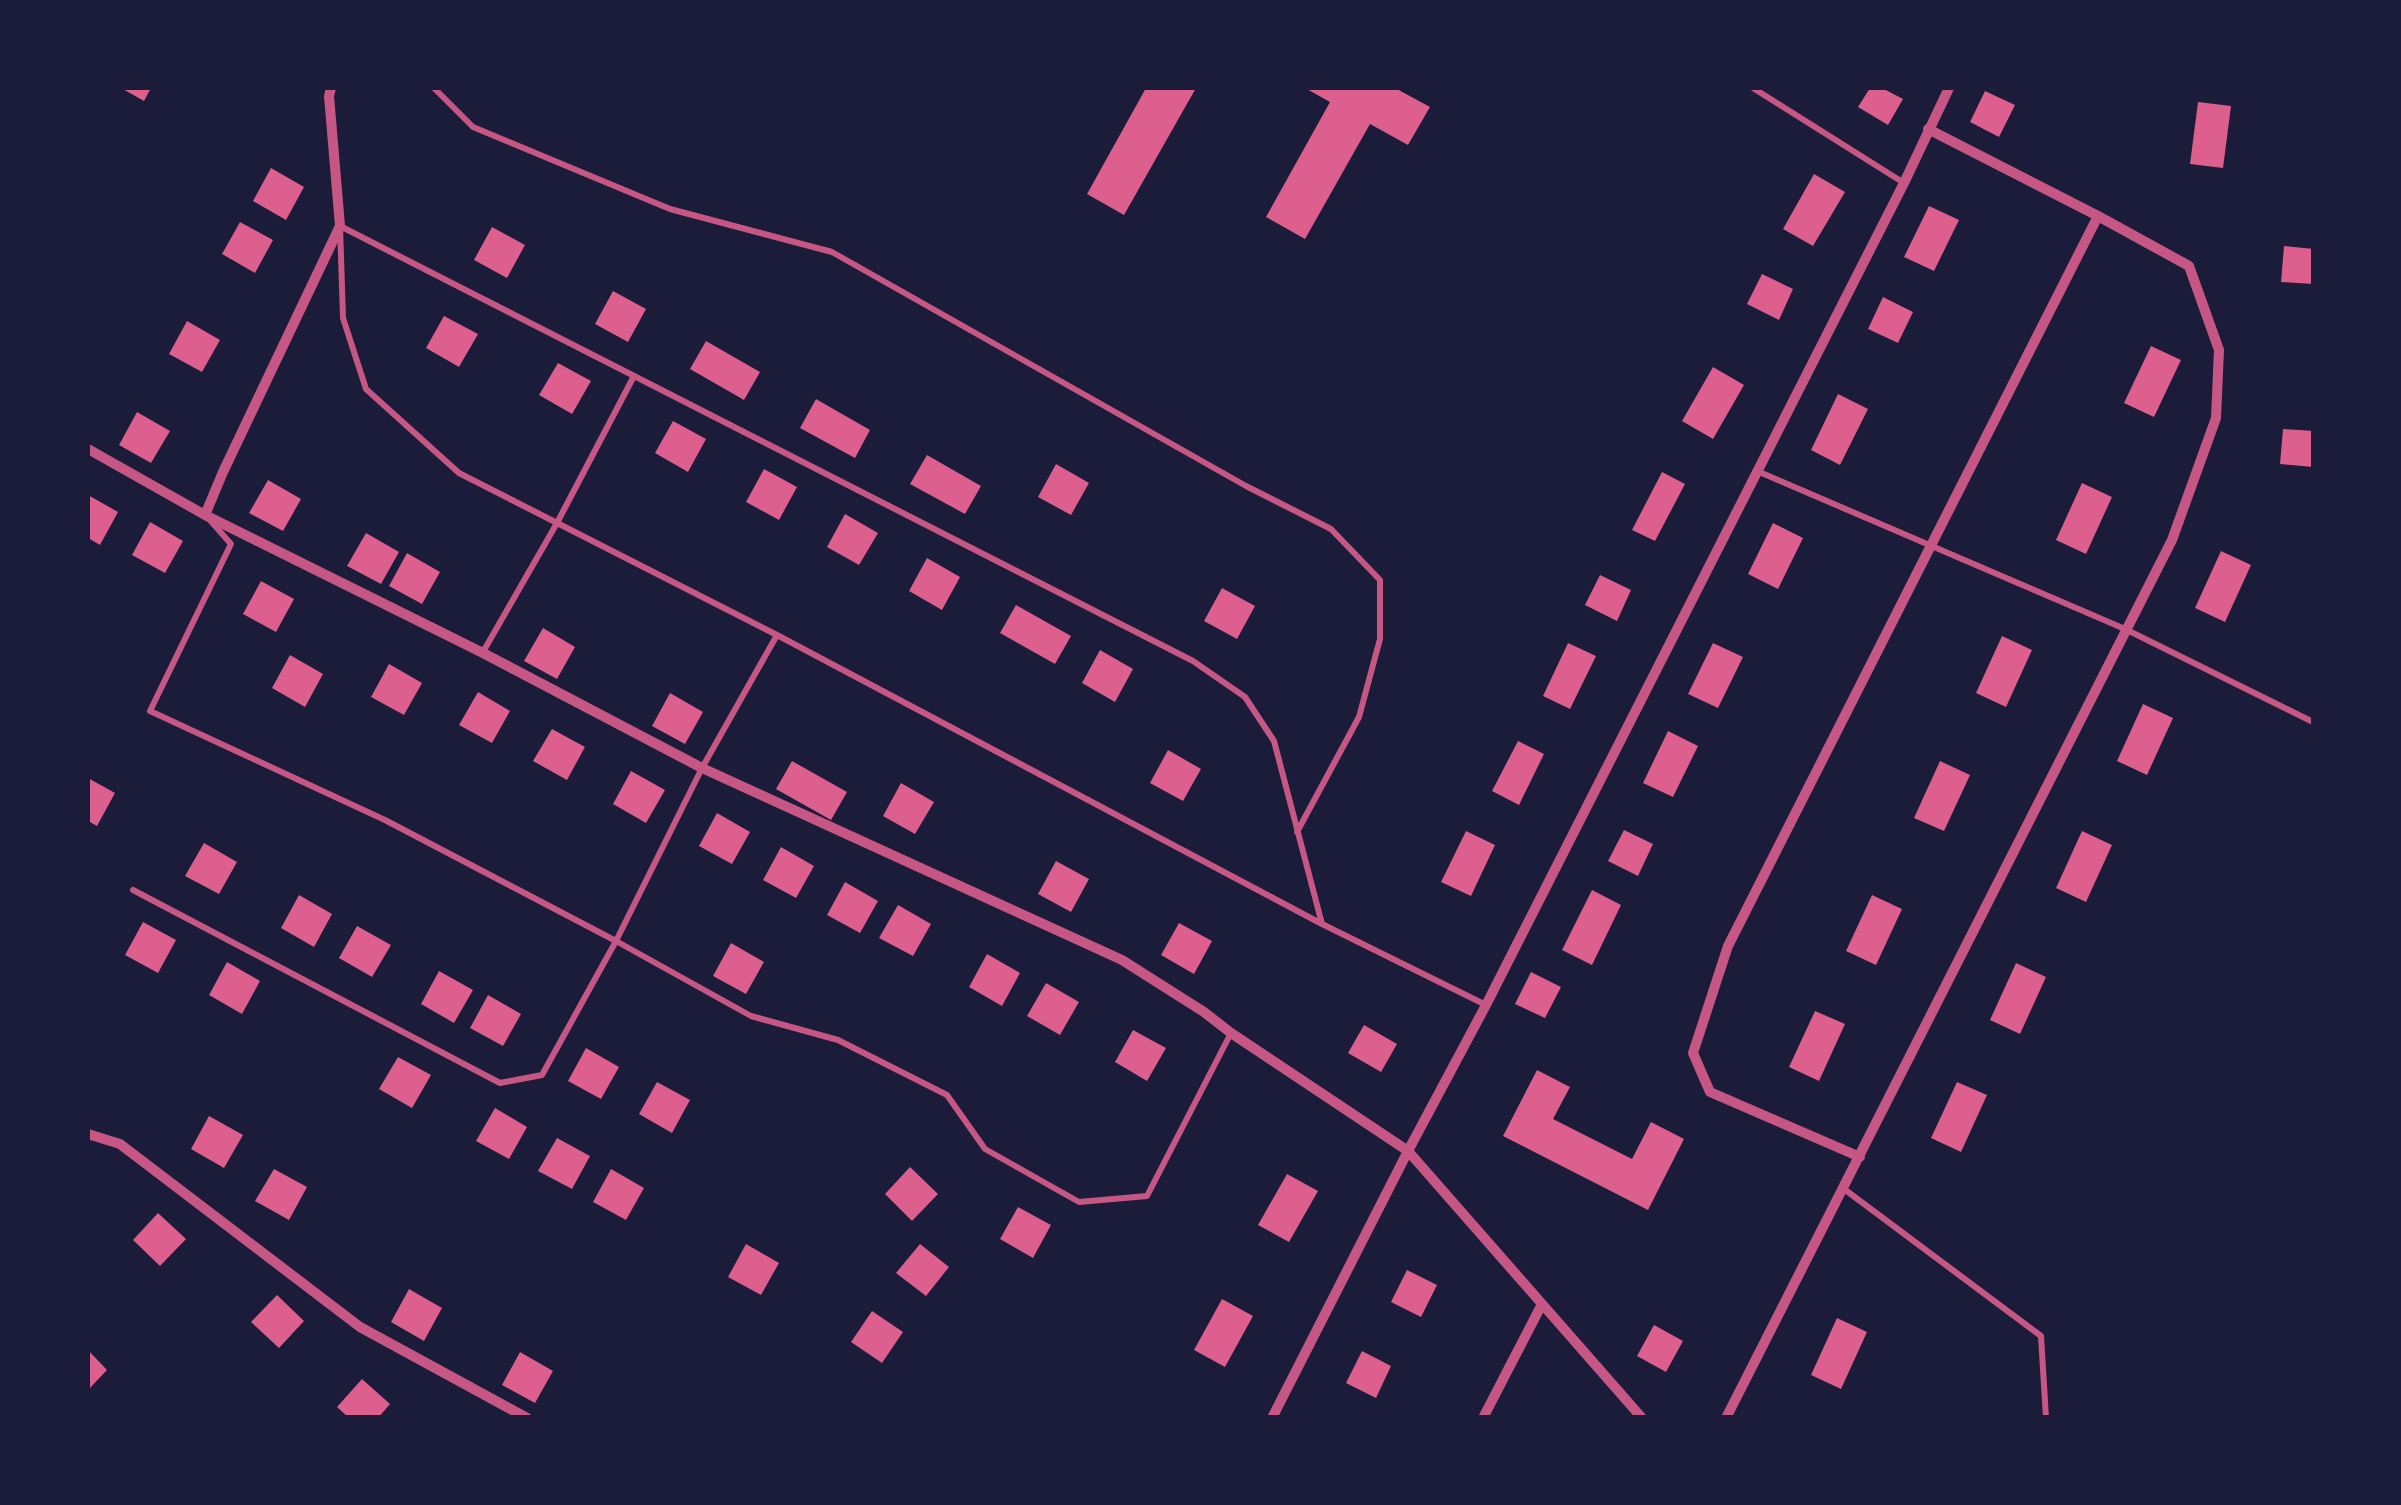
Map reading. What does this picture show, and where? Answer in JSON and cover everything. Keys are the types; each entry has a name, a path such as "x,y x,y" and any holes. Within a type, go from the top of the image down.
{"street":[{"path":"205,514 340,226 330,88"},
{"path":"1272,1418 1486,1005 1949,88"},
{"path":"1726,1418 2172,540 2216,418 2219,350 2188,266 1928,129"},
{"path":"1860,1157 1710,1092 1692,1053 1728,946 2098,216"},
{"path":"88,448 205,514 702,768 1122,960 1408,1152 1642,1418"},
{"path":"88,1134 120,1144 360,1327 527,1418"},
{"path":"1483,1418 1542,1304"}],"lane":[{"path":"434,88 473,127 670,209 832,252 1246,486 1330,529 1380,580 1380,638 1359,717 1297,833"},
{"path":"1753,88 1904,183"},
{"path":"1322,924 1274,741 1245,697 1193,662 340,226 343,318 366,389 459,473 777,635 1322,924 1486,1005"},
{"path":"483,653 634,376"},
{"path":"1756,470 2125,630 2311,720"},
{"path":"205,514 231,544 150,711 384,820 752,1016 838,1040 947,1095 985,1150 1079,1202 1146,1196 1231,1034"},
{"path":"133,890 500,1083 542,1075 616,941 702,768 777,635"},
{"path":"1844,1190 2041,1336 2046,1418"}],"building":[{"path":"121,88 151,88 144,101"},
{"path":"1146,88 1196,88 1124,215 1087,194"},
{"path":"1305,88 1395,88 1430,107 1408,145 1370,124 1305,239 1266,217 1330,102"},
{"path":"1870,88 1882,88 1903,99 1888,125 1858,107"},
{"path":"1985,91 2015,105 1999,137 1970,122"},
{"path":"2198,102 2231,106 2223,168 2190,164"},
{"path":"271,168 304,187 286,220 253,201"},
{"path":"1814,174 1845,192 1813,246 1783,229"},
{"path":"1929,206 1959,220 1934,271 1904,257"},
{"path":"240,222 273,240 255,273 222,254"},
{"path":"492,227 525,245 507,278 474,260"},
{"path":"2284,246 2314,249 2314,284 2281,282"},
{"path":"1762,274 1793,289 1779,320 1747,304"},
{"path":"613,291 646,309 628,342 595,324"},
{"path":"1883,297 1913,312 1898,343 1868,329"},
{"path":"444,316 478,334 459,367 426,348"},
{"path":"187,321 220,340 202,372 169,354"},
{"path":"706,341 760,372 744,400 690,369"},
{"path":"2151,346 2181,360 2154,417 2124,403"},
{"path":"558,363 591,381 572,414 539,395"},
{"path":"1713,367 1744,385 1713,439 1682,421"},
{"path":"1838,394 1868,409 1840,465 1811,450"},
{"path":"816,399 870,430 855,458 800,428"},
{"path":"137,412 170,431 151,463 119,445"},
{"path":"673,421 706,439 688,472 655,453"},
{"path":"2283,429 2314,431 2313,467 2280,464"},
{"path":"927,455 981,486 965,514 910,484"},
{"path":"1056,464 1089,483 1071,515 1038,497"},
{"path":"764,469 797,487 779,520 746,502"},
{"path":"1662,472 1685,484 1655,541 1632,530"},
{"path":"268,480 301,499 283,531 249,513"},
{"path":"2082,483 2112,497 2086,554 2056,540"},
{"path":"88,495 118,512 100,545 88,538"},
{"path":"845,514 878,533 859,565 827,547"},
{"path":"150,522 183,541 165,573 132,555"},
{"path":"1773,523 1803,538 1778,589 1748,574"},
{"path":"366,533 399,552 381,584 347,566"},
{"path":"2221,551 2251,565 2225,622 2195,608"},
{"path":"407,553 440,572 422,604 389,586"},
{"path":"927,558 960,577 942,610 909,591"},
{"path":"1600,575 1631,590 1617,621 1585,605"},
{"path":"261,581 294,599 276,632 243,614"},
{"path":"1222,588 1255,606 1237,639 1204,621"},
{"path":"1016,605 1071,636 1055,664 1000,633"},
{"path":"543,628 575,647 557,679 524,661"},
{"path":"2002,636 2032,650 2006,707 1976,693"},
{"path":"1568,643 1596,656 1570,709 1543,696"},
{"path":"1713,643 1743,657 1718,708 1688,694"},
{"path":"1100,650 1133,669 1115,702 1082,683"},
{"path":"290,655 323,674 305,707 272,688"},
{"path":"389,664 422,683 404,715 371,697"},
{"path":"478,692 510,711 492,743 459,725"},
{"path":"670,693 703,712 685,744 652,726"},
{"path":"2143,704 2173,718 2147,775 2117,761"},
{"path":"552,729 585,747 567,780 533,761"},
{"path":"1668,731 1698,746 1673,797 1643,783"},
{"path":"1518,741 1544,754 1519,805 1492,791"},
{"path":"1168,750 1201,769 1183,801 1150,783"},
{"path":"792,761 847,792 831,820 776,789"},
{"path":"1940,761 1970,775 1944,831 1914,818"},
{"path":"631,771 665,790 646,823 613,804"},
{"path":"88,778 115,793 97,826 88,821"},
{"path":"901,783 934,802 915,834 883,816"},
{"path":"717,813 750,832 732,864 699,846"},
{"path":"1624,830 1653,844 1638,876 1608,861"},
{"path":"1466,831 1495,845 1471,896 1441,882"},
{"path":"2082,831 2112,845 2086,902 2056,888"},
{"path":"204,843 237,862 219,894 185,876"},
{"path":"781,847 814,866 796,898 763,880"},
{"path":"1056,861 1089,879 1071,912 1038,894"},
{"path":"845,882 878,901 860,933 827,915"},
{"path":"1592,890 1621,905 1592,965 1562,950"},
{"path":"299,895 332,914 314,947 281,928"},
{"path":"1872,895 1902,909 1876,965 1846,951"},
{"path":"898,905 931,924 913,956 879,938"},
{"path":"143,922 176,940 158,973 125,955"},
{"path":"1179,923 1212,941 1194,974 1161,955"},
{"path":"357,926 391,945 372,977 339,958"},
{"path":"731,943 764,962 746,994 713,976"},
{"path":"987,954 1020,973 1002,1006 969,987"},
{"path":"227,962 260,981 242,1014 209,995"},
{"path":"2016,963 2046,977 2020,1034 1990,1020"},
{"path":"439,971 473,990 454,1023 421,1004"},
{"path":"1531,972 1561,987 1545,1018 1515,1004"},
{"path":"1046,983 1079,1002 1060,1035 1027,1016"},
{"path":"488,995 521,1014 503,1046 470,1028"},
{"path":"1815,1011 1845,1024 1819,1081 1789,1067"},
{"path":"1364,1025 1397,1044 1381,1072 1348,1053"},
{"path":"1133,1030 1166,1048 1147,1081 1115,1062"},
{"path":"586,1048 619,1067 601,1099 568,1081"},
{"path":"398,1057 431,1075 412,1108 379,1089"},
{"path":"1537,1070 1570,1087 1553,1119 1632,1159 1651,1122 1684,1139 1648,1210 1503,1136"},
{"path":"657,1082 690,1100 672,1133 639,1114"},
{"path":"1957,1082 1987,1095 1961,1152 1931,1138"},
{"path":"495,1108 527,1127 509,1159 476,1141"},
{"path":"209,1116 243,1135 224,1168 191,1149"},
{"path":"557,1138 590,1156 572,1189 538,1171"},
{"path":"910,1167 938,1194 912,1221 885,1194"},
{"path":"274,1169 307,1187 289,1220 255,1201"},
{"path":"611,1169 644,1188 626,1220 593,1202"},
{"path":"1287,1174 1318,1191 1289,1242 1258,1225"},
{"path":"1018,1207 1051,1225 1033,1258 1000,1239"},
{"path":"158,1213 186,1239 160,1266 133,1240"},
{"path":"746,1244 779,1263 761,1295 728,1277"},
{"path":"920,1244 949,1267 926,1296 896,1273"},
{"path":"1407,1270 1437,1285 1421,1317 1391,1302"},
{"path":"409,1289 442,1308 424,1341 391,1322"},
{"path":"277,1295 304,1321 279,1348 251,1322"},
{"path":"1222,1299 1253,1316 1225,1367 1194,1350"},
{"path":"872,1311 903,1332 882,1363 851,1342"},
{"path":"1837,1318 1867,1332 1841,1389 1811,1375"},
{"path":"1654,1325 1683,1341 1666,1372 1637,1356"},
{"path":"88,1350 107,1370 88,1390"},
{"path":"1362,1351 1391,1366 1376,1398 1346,1383"},
{"path":"520,1352 553,1371 535,1403 502,1385"},
{"path":"362,1379 390,1404 378,1418 349,1418 337,1407"}]}
